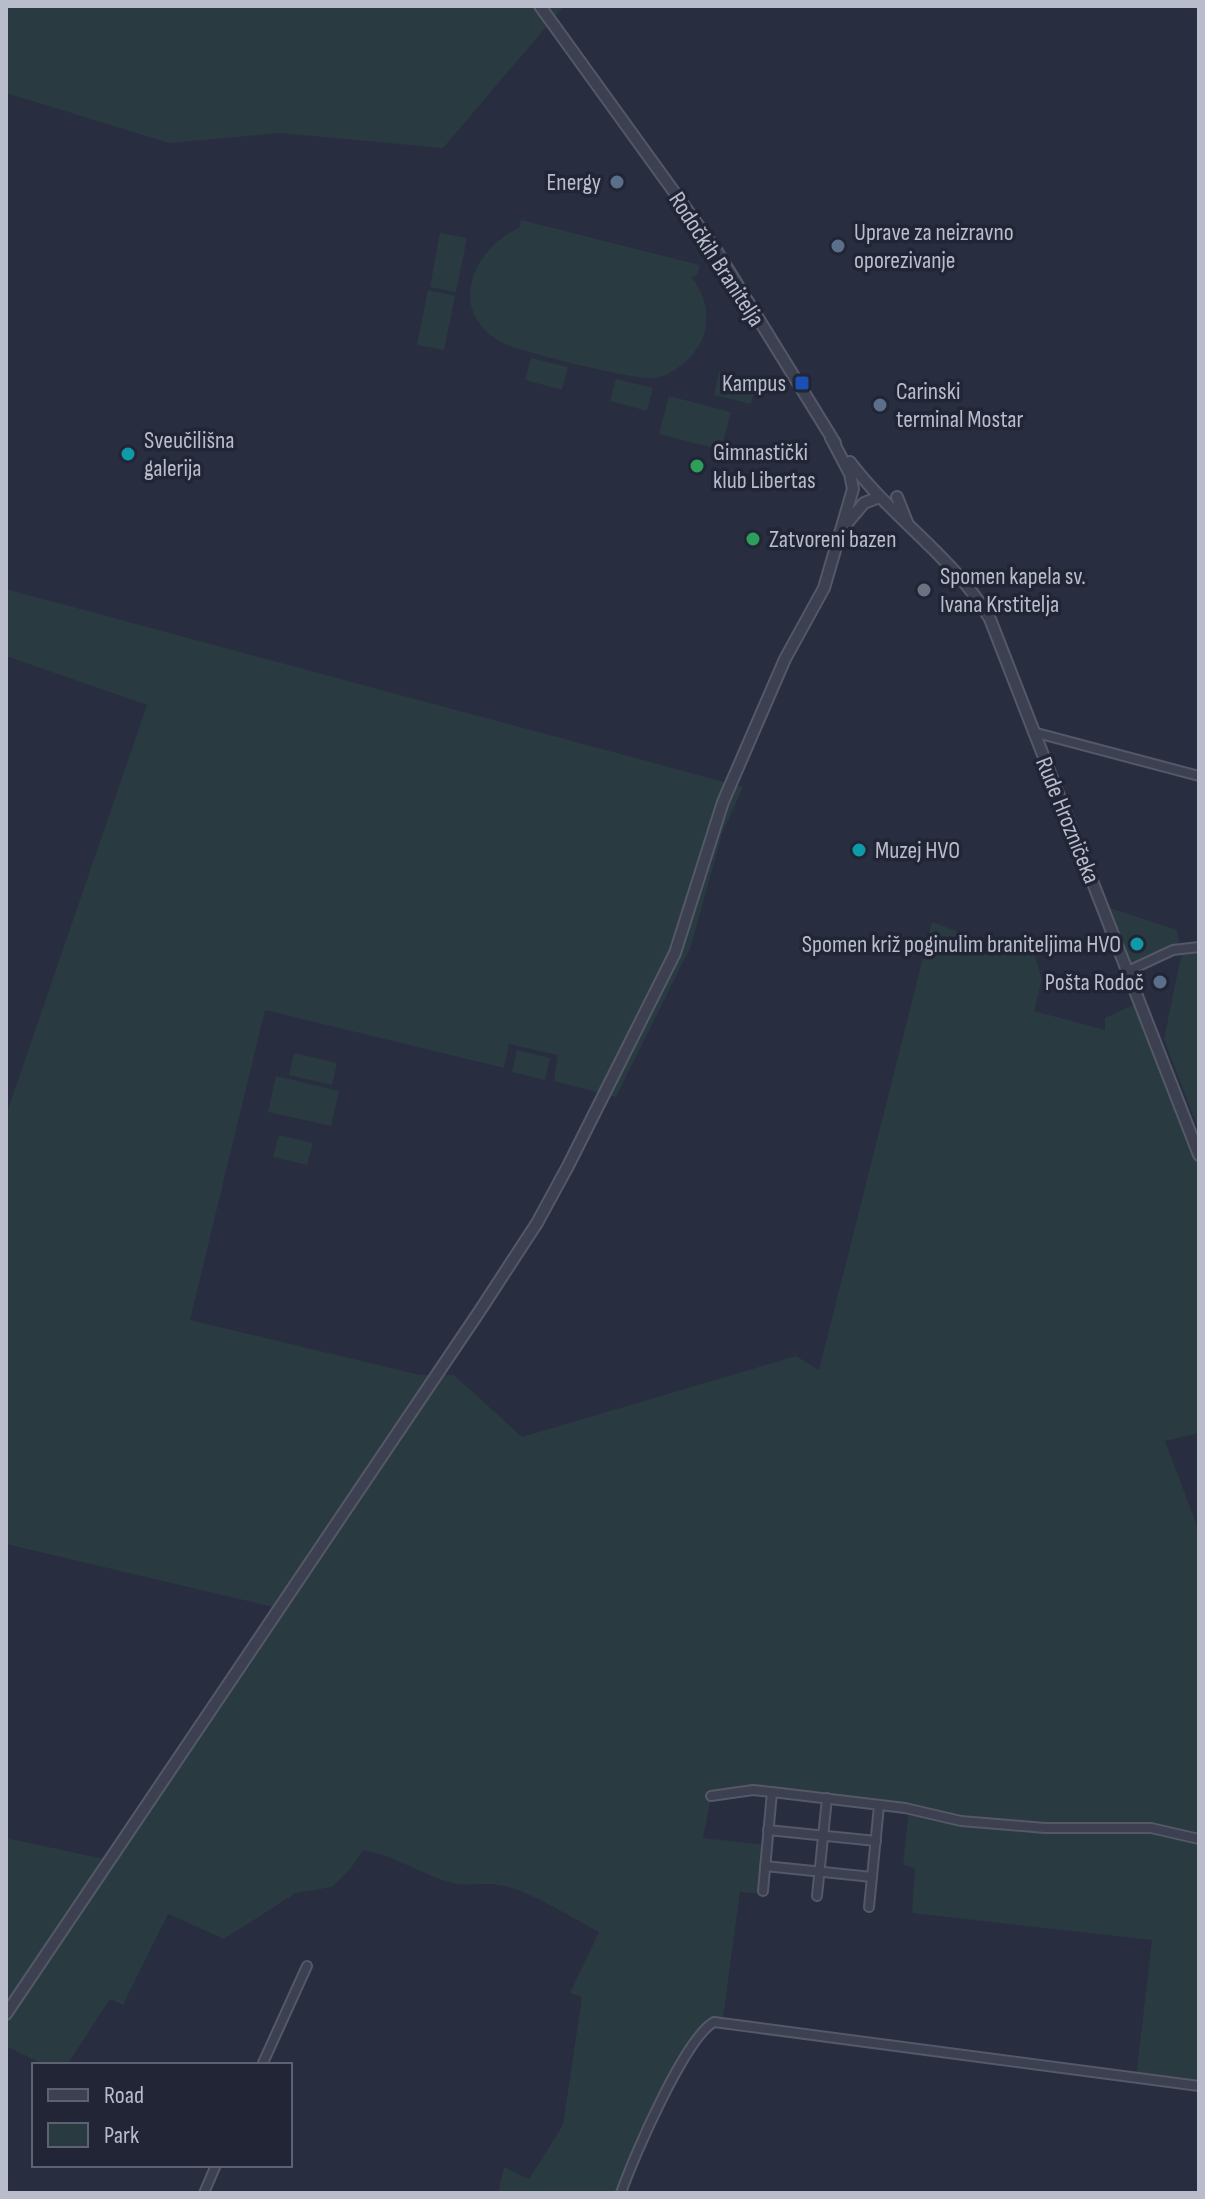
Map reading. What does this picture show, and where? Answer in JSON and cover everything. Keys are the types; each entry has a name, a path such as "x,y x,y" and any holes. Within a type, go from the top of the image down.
{"street":[{"name":"Rodočkih Branitelja","path":"540,6 716,250 831,438 893,514"},
{"path":"6,2014 537,1223 675,953 723,802 785,659 824,588 851,500 850,474 831,438"},
{"path":"851,500 869,488"},
{"path":"897,497 903,518 915,534"},
{"path":"844,527 864,503 877,498"},
{"name":"Rude Hrozničeka","path":"893,514 980,601 1199,1155"},
{"path":"1033,732 1199,776"},
{"path":"1128,971 1173,950 1199,947"},
{"path":"711,1796 753,1790 931,1813 961,1821 1067,1829 1151,1828 1199,1839"},
{"path":"763,1891 772,1792"},
{"path":"817,1896 827,1798"},
{"path":"869,1907 879,1806"},
{"path":"768,1830 876,1841"},
{"path":"765,1866 872,1877"},
{"path":"263,2063 307,1966"},
{"path":"621,2193 675,2072 702,2029 714,2022 1199,2086"},
{"path":"204,2193 215,2167"}],"green space":[{"path":"6,6 564,6 443,148 280,133 169,143 6,93"},
{"path":"521,220 700,265 697,275 691,277 703,297 706,311 704,334 697,349 685,362 664,376 645,378 578,365 501,342 484,329 474,314 470,298 472,281 478,265 489,250 519,228"},
{"path":"440,233 467,238 456,292 430,287"},
{"path":"428,290 455,296 444,350 417,345"},
{"path":"531,358 568,367 562,390 525,380"},
{"path":"719,372 756,381 751,404 714,395"},
{"path":"616,379 653,388 647,411 610,401"},
{"path":"669,396 731,412 721,450 659,434"},
{"path":"6,589 743,787 722,834 691,946 616,1097 554,1081 558,1055 509,1044 504,1068 265,1010 190,1320 420,1375 454,1375 522,1437 796,1356 819,1370 932,922 1016,953 1032,946 1042,980 1034,1011 1105,1030 1105,1018 1140,1002 1199,1155 1199,1433 1165,1441 1199,1531 1199,2086 1136,2078 1152,1940 912,1913 915,1868 903,1865 909,1809 772,1792 711,1797 703,1838 767,1845 762,1894 740,1892 723,2018 702,2029 689,2047 621,2193 498,2193 504,2167 529,2179 563,2125 582,1997 570,1993 599,1932 516,1890 497,1885 449,1882 374,1852 363,1850 332,1887 296,1893 224,1939 168,1914 123,2005 110,1999 68,2063 41,2063 6,2046 6,1838 109,1860 277,1608 6,1544 6,1115 147,705 6,656"},
{"path":"1110,908 1177,930 1180,949 1128,971 1105,914"},
{"path":"1194,951 1199,953 1199,1131 1164,1039 1181,956"},
{"path":"517,1050 550,1058 545,1080 512,1072"},
{"path":"294,1053 337,1063 332,1085 289,1075"},
{"path":"276,1076 339,1091 331,1126 268,1112"},
{"path":"279,1135 313,1143 307,1165 273,1157"}],"place":[{"name":"Energy","path":"617,182"},
{"name":"Uprave za neizravno oporezivanje","path":"838,246"},
{"name":"Kampus","path":"802,383"},
{"name":"Carinski terminal Mostar","path":"880,405"},
{"name":"Sveučilišna galerija","path":"128,454"},
{"name":"Gimnastički klub Libertas","path":"697,466"},
{"name":"Zatvoreni bazen","path":"753,539"},
{"name":"Spomen kapela sv. Ivana Krstitelja","path":"924,590"},
{"name":"Muzej HVO","path":"859,850"},
{"name":"Spomen križ poginulim braniteljima HVO","path":"1137,944"},
{"name":"Pošta Rodoč","path":"1160,982"}]}
